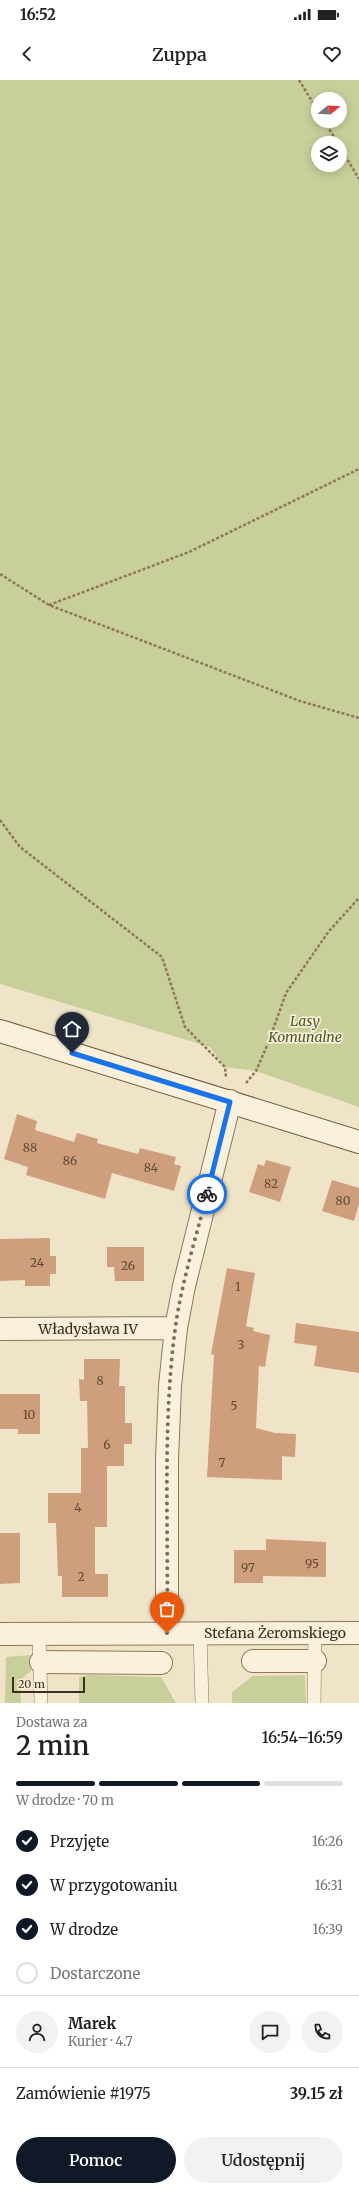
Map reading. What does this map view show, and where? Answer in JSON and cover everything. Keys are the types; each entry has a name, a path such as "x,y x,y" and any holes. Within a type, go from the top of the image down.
{"street":[{"path":"0,1031 359,1142"},
{"path":"167,1633 167,1459 170,1386 176,1328 186,1278 230,1102"},
{"name":"Władysława IV","path":"0,1329 176,1328"},
{"name":"Stefana Żeromskiego","path":"0,1634 359,1633"},
{"path":"252,1661 315,1661"},
{"path":"41,1662 161,1663"}],"lane":[{"path":"200,1633 202,1703"},
{"path":"314,1703 315,1633"},
{"path":"39,1634 41,1703"}],"path":[{"path":"299,80 311,100"},
{"path":"347,159 359,179"},
{"path":"49,605 189,552 359,469"},
{"path":"0,574 49,605 300,700 359,718"},
{"path":"0,820 20,847 162,957 184,1027 225,1067 230,1102"},
{"path":"230,1102 256,1071 269,1041 286,993 329,931 359,898"}],"green space":[{"name":"Lasy Komunalne","path":"0,80 359,80 359,1107 256,1071 225,1067 210,1047 0,984"},
{"path":"30,1655 31,1671 20,1680 21,1703 5,1703 6,1657"},
{"path":"88,1675 161,1677 176,1703 79,1703 79,1677"},
{"path":"305,1675 306,1703 232,1703 232,1692 253,1676"}],"building":[{"path":"17,1114 37,1121 35,1130 74,1142 77,1133 98,1139 97,1143 138,1154 140,1148 176,1157 174,1164 181,1166 174,1191 112,1173 105,1199 26,1175 28,1167 4,1159"},
{"path":"266,1160 291,1167 280,1202 249,1192 258,1164 264,1166"},
{"path":"332,1180 359,1188 359,1204 354,1221 322,1211"},
{"path":"50,1238 50,1256 56,1256 56,1274 50,1274 50,1286 25,1286 25,1280 0,1281 0,1239"},
{"path":"107,1247 144,1247 144,1281 115,1281 114,1267 107,1267"},
{"path":"227,1268 255,1273 246,1326 254,1328 253,1331 270,1335 265,1367 259,1366 256,1428 275,1433 296,1434 295,1457 282,1456 282,1480 207,1477 214,1355 211,1354"},
{"path":"296,1323 359,1332 359,1373 314,1366 317,1346 294,1343"},
{"path":"84,1359 120,1359 119,1386 125,1386 125,1423 132,1423 132,1444 124,1444 124,1466 107,1466 107,1527 95,1527 95,1574 108,1574 108,1597 62,1597 62,1576 58,1576 56,1523 48,1523 48,1493 81,1493 81,1448 88,1448 87,1401 80,1401 79,1379 84,1380"},
{"path":"0,1394 40,1394 40,1434 18,1434 18,1429 0,1429"},
{"path":"0,1533 20,1533 20,1583 0,1584"},
{"path":"266,1539 326,1542 326,1577 263,1576 263,1583 234,1583 234,1550 266,1550"}],"way so far":[{"path":"167,1633 167,1459 170,1386 176,1328 184,1286 207,1194"}],"route":[{"path":"72,1053 230,1102 207,1194"}]}
